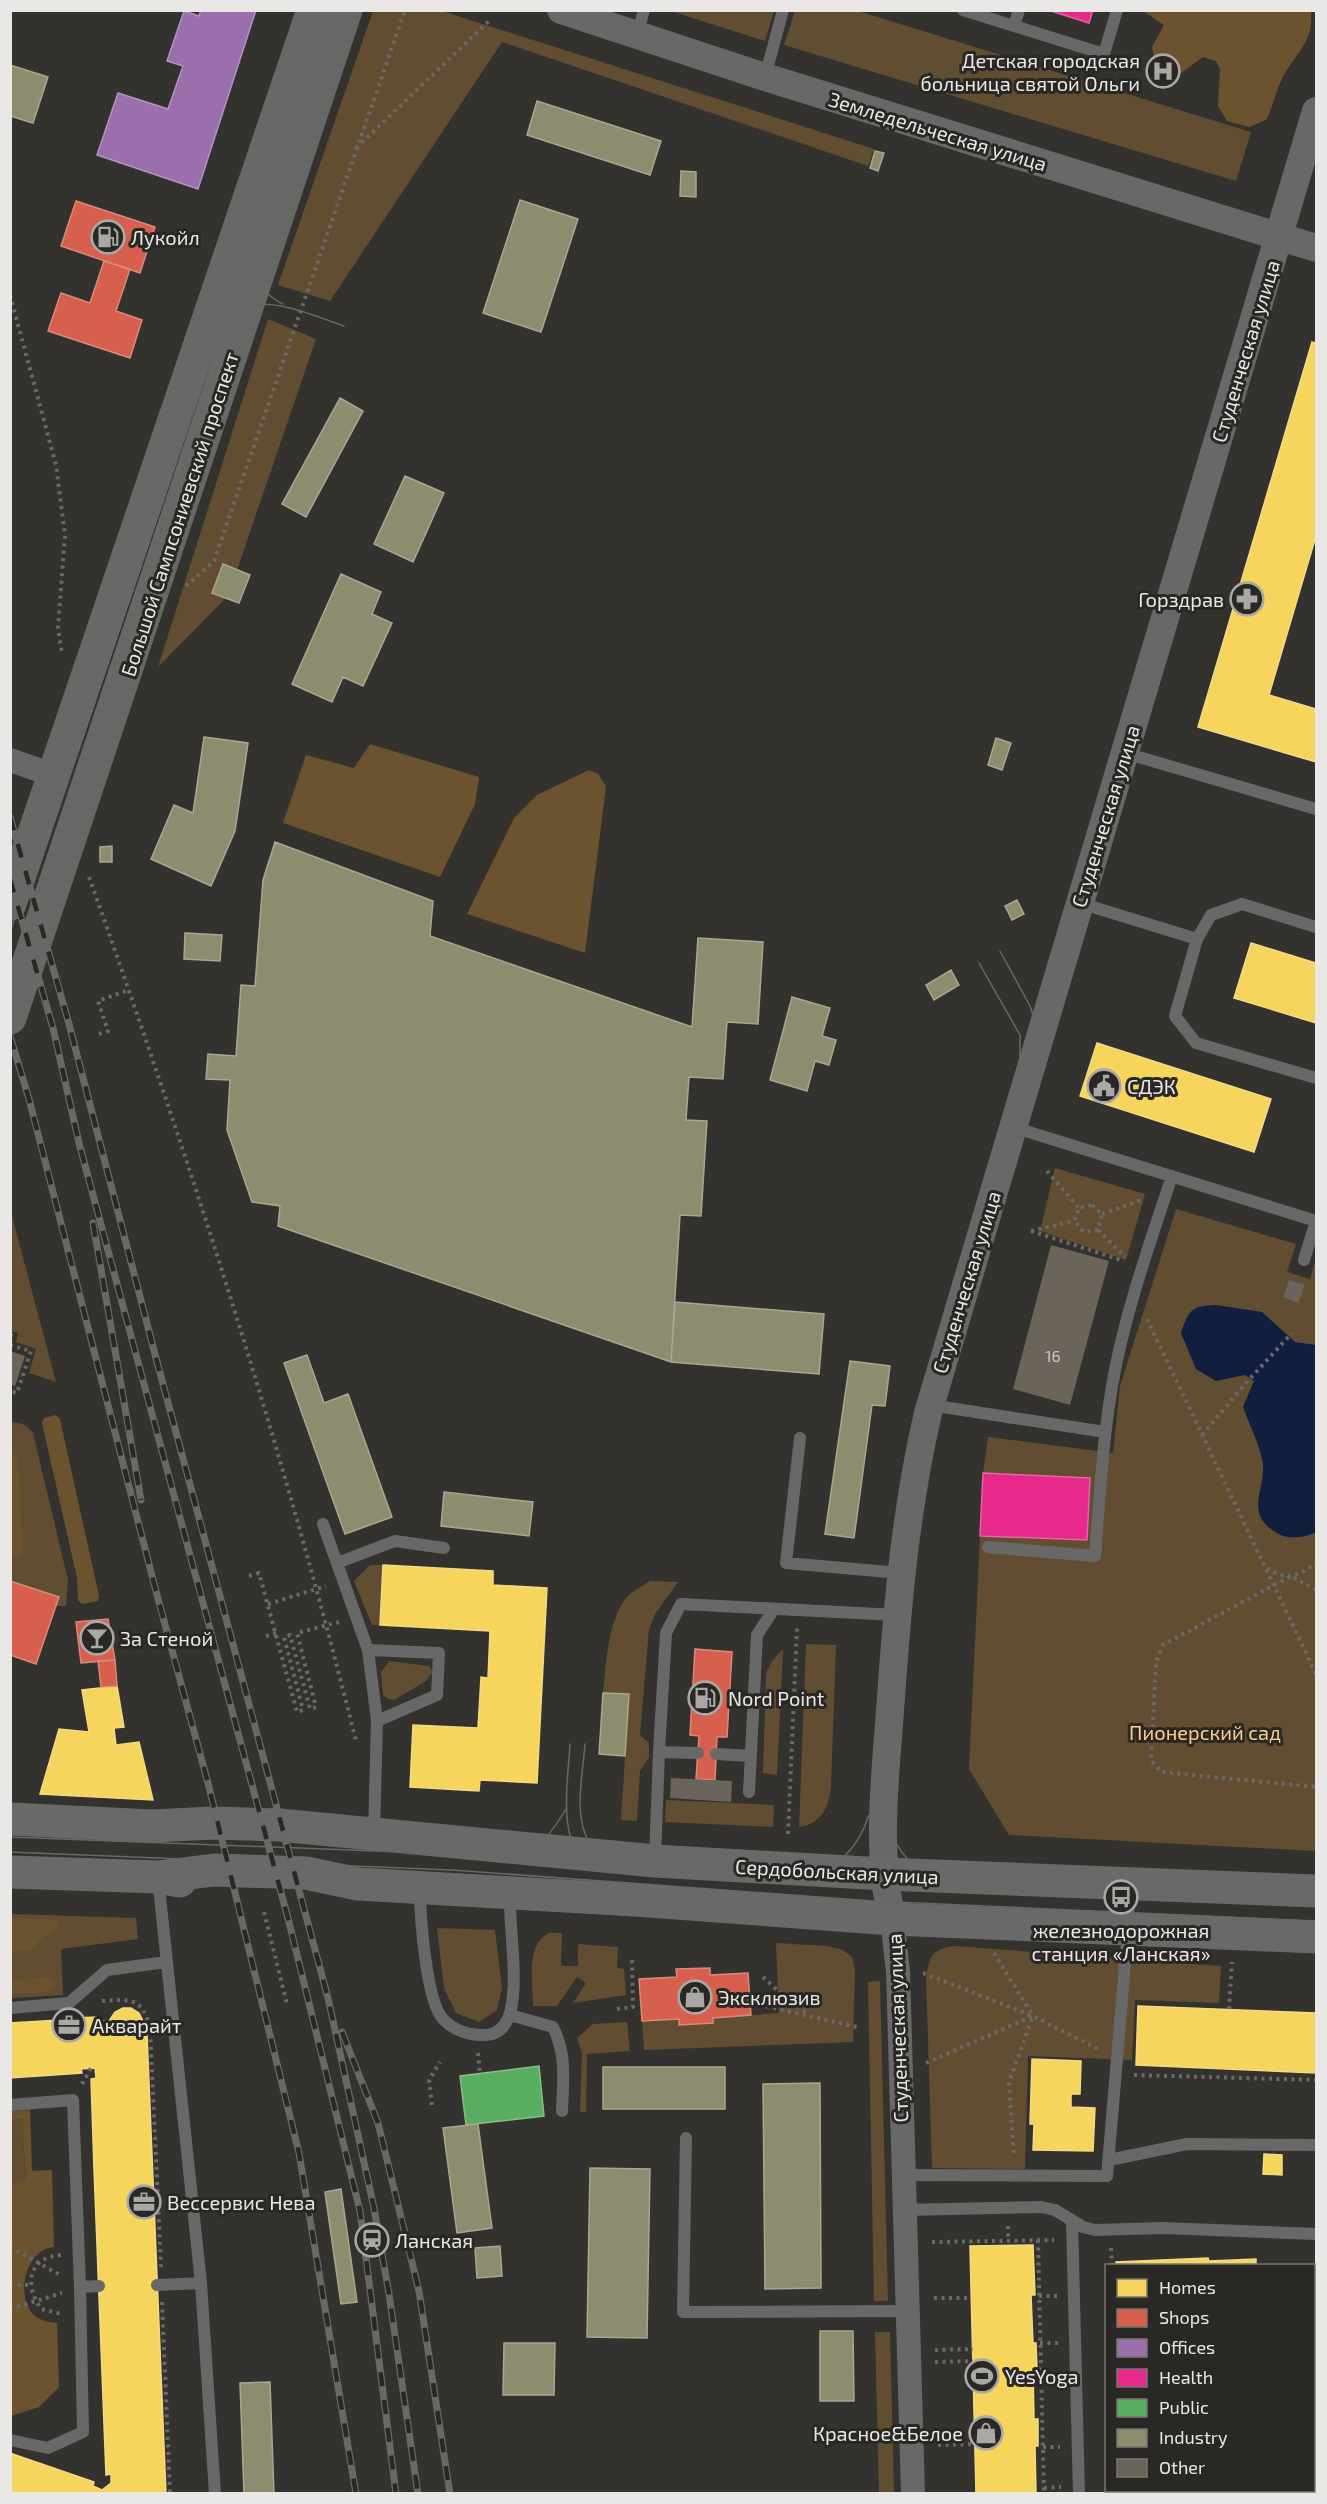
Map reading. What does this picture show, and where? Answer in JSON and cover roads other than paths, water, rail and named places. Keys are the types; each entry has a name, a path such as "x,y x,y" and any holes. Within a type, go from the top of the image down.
{"main road":[{"name":"Большой Сампсониевский проспект","path":"10,904 313,10"},
{"name":"Большой Сампсониевский проспект","path":"10,1018 346,10"},
{"name":"Сердобольская улица","path":"10,1819 153,1826 215,1838 277,1840 366,1834 655,1861 884,1874 1317,1891"},
{"path":"10,1872 158,1877 213,1870 306,1873 358,1884 892,1919 1317,1937"}],"street":[{"name":"Земледельческая улица","path":"561,10 640,23 765,77 1317,248"},
{"name":"Студенческая улица","path":"913,2493 898,1971 884,1874 884,1788 900,1573 911,1494 930,1405 1317,111"},
{"path":"10,759 53,775"}],"lane":[{"path":"765,77 783,10"},
{"path":"963,10 1104,54 1117,10"},
{"path":"1014,26 1019,10"},
{"path":"1125,752 1317,809"},
{"path":"1079,903 1197,939"},
{"path":"1317,927 1242,904 1211,915 1197,939 1175,1016 1196,1043 1317,1078"},
{"path":"1013,1127 1316,1221 1304,1260"},
{"path":"988,1547 1095,1556 1105,1432 1115,1369 1135,1294 1172,1176"},
{"path":"930,1405 1105,1432"},
{"path":"800,1438 786,1563 900,1573"},
{"path":"323,1524 368,1650 377,1721 366,1834"},
{"path":"337,1563 395,1541 444,1548"},
{"path":"655,1861 666,1633 681,1604 897,1615"},
{"path":"749,1792 757,1635 774,1609"},
{"path":"368,1650 439,1653 437,1695 377,1721"},
{"path":"659,1752 698,1753"},
{"path":"716,1754 750,1756"},
{"path":"158,1877 201,2283 215,2493"},
{"path":"903,2175 1107,2176 1128,1929 1129,1884"},
{"path":"420,1888 420,1914 433,2002 442,2019 455,2028 474,2036 493,2035 503,2028 510,2015 513,1992 510,1893"},
{"path":"10,2008 69,2003 107,1970 166,1962"},
{"path":"510,2015 553,2027 561,2044 563,2061 562,2111"},
{"path":"10,2105 73,2100 83,2432 48,2448 10,2440"},
{"path":"686,2138 683,2312 908,2311"},
{"path":"1109,2160 1187,2144 1317,2145"},
{"path":"904,2210 1041,2206 1055,2210 1083,2228 1095,2230 1163,2228 1317,2234"},
{"path":"1072,2221 1079,2493"},
{"path":"157,2285 201,2283"},
{"path":"80,2287 99,2286"}],"water":[{"path":"1216,1305 1262,1312 1295,1342 1316,1345 1316,1532 1312,1534 1302,1537 1286,1537 1266,1525 1260,1517 1258,1508 1263,1469 1262,1459 1243,1407 1254,1381 1245,1375 1216,1381 1196,1369 1181,1333 1192,1311 1196,1308"}],"tram line":[{"path":"10,932 321,10"},
{"path":"10,982 338,10"},
{"path":"252,266 263,288 283,304"},
{"path":"234,311 260,304 275,305 344,326"},
{"path":"840,1883 867,1861 884,1831 909,1567 929,1445 943,1386 1037,1074 1041,1039 1030,1006 1000,951"},
{"path":"907,1886 892,1873 881,1856 877,1848 871,1818 893,1565 907,1472 928,1381 1020,1065 1020,1035 979,963"},
{"path":"570,1744 566,1793 568,1827 579,1857 590,1869"},
{"path":"585,1744 580,1794 581,1820 584,1831 596,1850 624,1866"},
{"path":"515,1860 545,1839 566,1809"},
{"path":"803,1877 826,1870 845,1856 859,1837 869,1815"},
{"path":"889,1816 894,1839 900,1850 916,1867 948,1884"},
{"path":"10,1837 453,1854 783,1879 1316,1905"},
{"path":"10,1852 452,1870 873,1901 1316,1921"}],"railway":[{"path":"10,817 69,1024 328,1998 374,2208 418,2494"},
{"path":"10,879 53,1028 79,1143 289,1922 360,2211 396,2494"},
{"path":"10,1036 29,1099 208,1783 299,2153 356,2494"},
{"path":"93,1223 141,1500"},
{"path":"342,2032 378,2123 419,2291 450,2494"}],"place":[{"name":"Детская городская больница святой Ольги","path":"1163,71"},
{"name":"Лукойл","path":"108,237"},
{"name":"Горздрав","path":"1247,599"},
{"name":"СДЭК","path":"1104,1086"},
{"name":"За Стеной","path":"97,1638"},
{"name":"Nord Point","path":"705,1698"},
{"name":"железнодорожная станция «Ланская»","path":"1121,1897"},
{"name":"Эксклюзив","path":"695,1997"},
{"name":"Акварайт","path":"69,2025"},
{"name":"Вессервис Нева","path":"144,2202"},
{"name":"Ланская","path":"372,2240"},
{"name":"YesYoga","path":"982,2376"},
{"name":"Красное&Белое","path":"986,2433"}],"park label":[{"name":"Пионерский сад","path":"1205,1732"}]}
